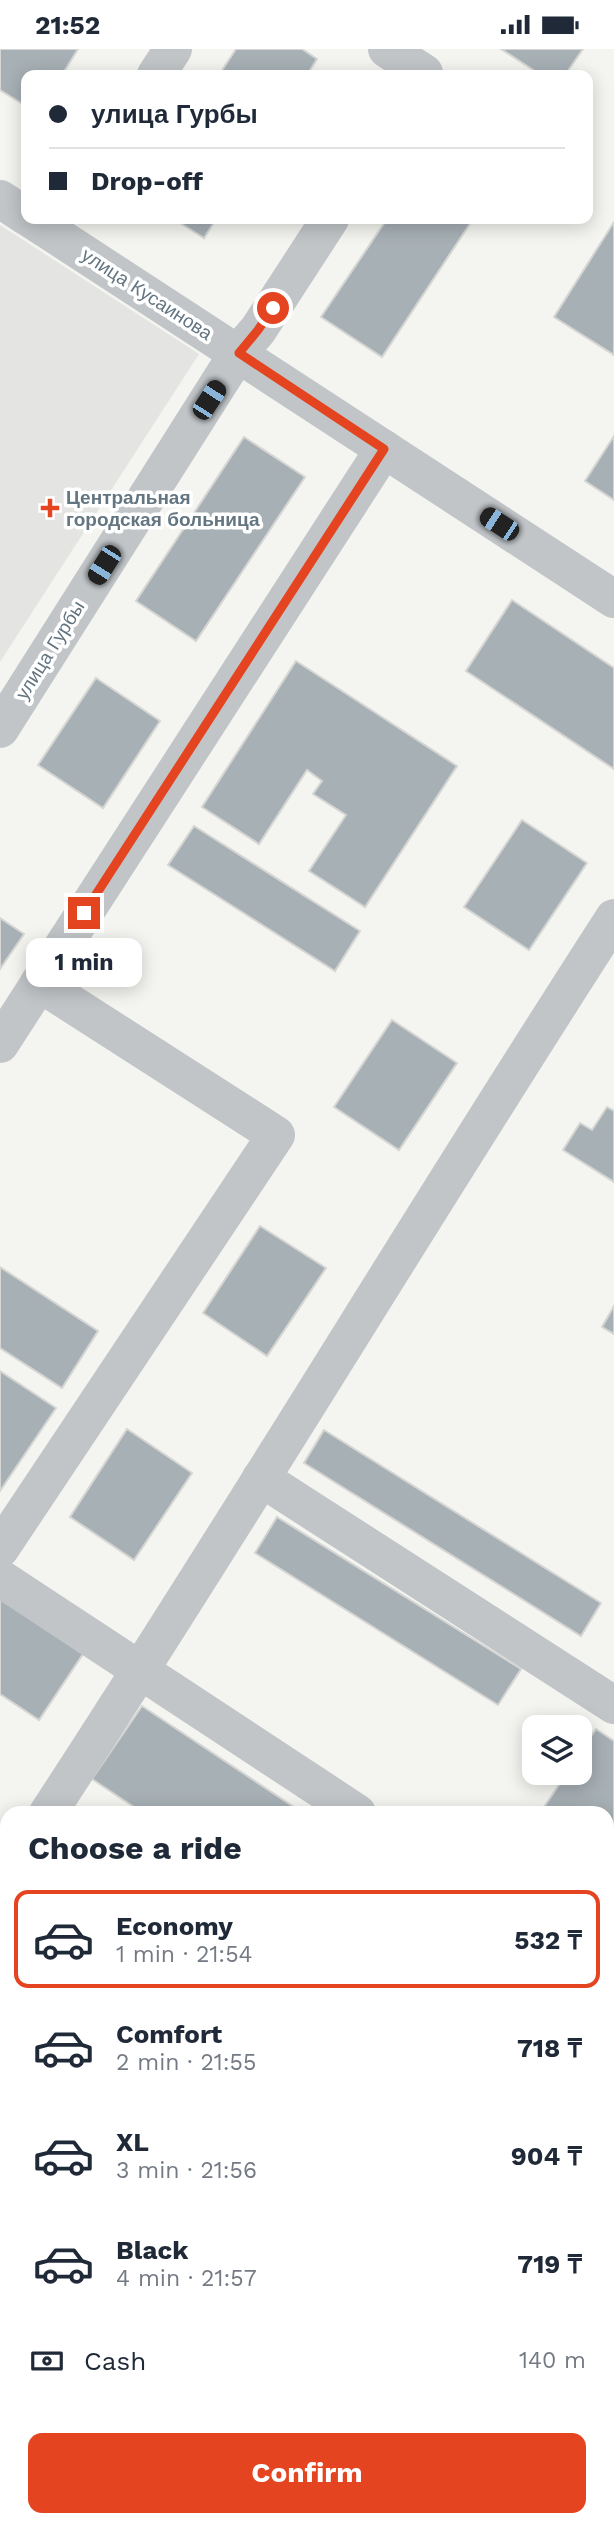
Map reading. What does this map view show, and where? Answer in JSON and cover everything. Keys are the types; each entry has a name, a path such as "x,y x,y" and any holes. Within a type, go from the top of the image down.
{"street":[{"path":"159,70 173,49"},
{"path":"387,49 429,66"},
{"name":"улица Кусаинова","path":"0,199 21,210"},
{"name":"улица Кусаинова","path":"46,224 614,599"},
{"name":"улица Гурбы","path":"0,729 239,353 258,330 327,224"},
{"path":"0,1044 384,449"},
{"path":"53,1806 141,1671 500,1094 614,918"},
{"path":"0,1549 276,1135 39,983"},
{"path":"261,1478 614,1705"},
{"path":"0,1578 347,1806"}],"shaded area":[{"name":"Центральная городская больница","path":"0,225 199,354 0,662"}],"building":[{"path":"0,49 78,49 65,70 21,70 21,103 0,90"},
{"path":"236,49 302,49 317,59 310,70 222,70"},
{"path":"501,49 583,49 568,70 533,70"},
{"path":"614,222 614,355 554,317"},
{"path":"182,224 213,224 204,238"},
{"path":"384,224 470,224 382,357 321,317"},
{"path":"614,436 614,500 585,481"},
{"path":"244,437 305,477 196,641 136,601"},
{"path":"512,600 614,668 614,769 466,671"},
{"path":"296,661 457,766 365,907 309,871 346,815 313,794 322,781 307,770 259,844 202,807"},
{"path":"96,678 160,721 103,808 38,765"},
{"path":"522,820 587,863 529,950 464,907"},
{"path":"194,826 360,931 335,971 168,865"},
{"path":"0,918 24,934 0,969"},
{"path":"392,1020 457,1063 399,1150 334,1107"},
{"path":"607,1107 614,1111 614,1182 563,1150 580,1123 592,1130"},
{"path":"260,1226 326,1268 267,1356 203,1313"},
{"path":"0,1267 98,1331 62,1388 0,1348"},
{"path":"614,1306 614,1334 602,1327"},
{"path":"0,1371 56,1408 0,1491"},
{"path":"127,1429 192,1473 134,1560 70,1517"},
{"path":"324,1430 601,1603 581,1636 304,1463"},
{"path":"277,1517 521,1669 498,1705 255,1553"},
{"path":"0,1598 83,1654 39,1720 0,1694"},
{"path":"142,1706 292,1806 132,1806 92,1779"},
{"path":"596,1729 614,1741 614,1806 545,1806 559,1785 592,1785 592,1735"}],"place":[{"name":"Центральная городская больница","path":"50,508"}],"route":[{"path":"84,913 384,449 239,353 273,308"}]}
